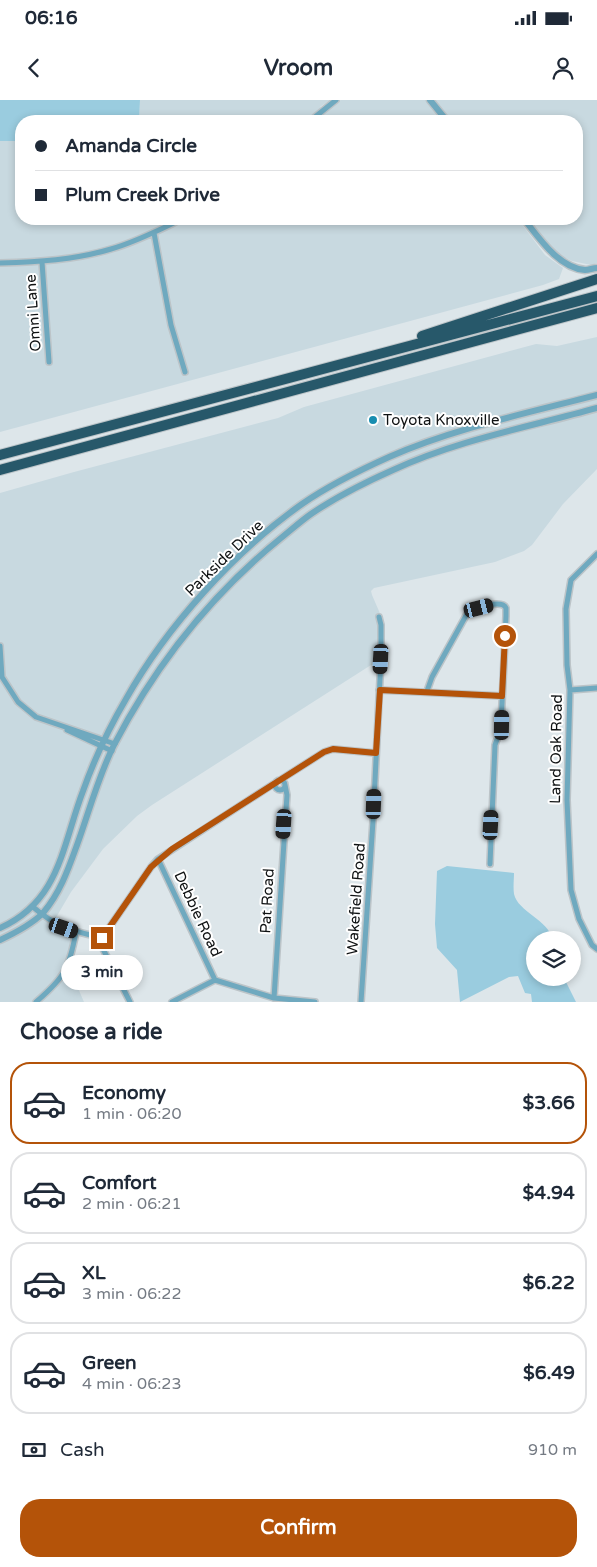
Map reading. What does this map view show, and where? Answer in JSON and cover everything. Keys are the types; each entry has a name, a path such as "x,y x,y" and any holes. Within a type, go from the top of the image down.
{"highway":[{"path":"318,370 597,279"},
{"path":"0,455 597,296"},
{"path":"0,470 597,308"},
{"path":"576,314 597,312"}],"street":[{"path":"317,115 336,100"},
{"path":"430,100 442,115"},
{"path":"0,263 42,262 111,249 170,225"},
{"path":"529,225 543,243 563,262 585,270 597,268"},
{"path":"154,233 171,325 185,372"},
{"name":"Omni Lane","path":"42,262 49,362"},
{"name":"Parkside Drive","path":"0,928 10,924 33,907 50,885 82,792 103,744 126,698 155,653 207,588 254,543 302,504 319,493 389,457 447,435 597,395"},
{"name":"Parkside Drive","path":"0,940 16,933 41,914 59,891 115,744 166,661 217,597 263,553 310,515 394,469 452,448 597,408"},
{"name":"Land Oak Road","path":"597,554 571,580 566,609 567,665 570,690 567,800 571,890 579,919 589,940 597,949"},
{"path":"427,691 432,677 468,612 500,603 506,608 501,732 495,745 490,864"},
{"name":"Wakefield Road","path":"362,1002 380,690 381,625 379,617"},
{"path":"0,646 2,678 18,702 36,717 62,728 74,730 103,744 112,751"},
{"path":"570,690 597,688"},
{"path":"380,690 502,696"},
{"path":"103,744 115,744"},
{"path":"130,1002 103,949 102,938 158,859 277,785 324,752 333,749 376,753"},
{"path":"277,785 283,789 291,774"},
{"path":"277,785 285,784"},
{"name":"Pat Road","path":"274,998 287,795 285,784"},
{"name":"Pat Road","path":"277,785 285,805"},
{"name":"Debbie Road","path":"158,859 215,980"},
{"path":"33,907 51,922 76,932 102,938"},
{"path":"36,1002 60,980 67,968 76,932"},
{"path":"172,1002 215,980 274,998 315,1002"}],"shaded area":[{"path":"0,100 140,100 139,115 15,115 15,141 0,141"},
{"path":"140,100 330,100 320,107 325,113 341,100 427,100 439,115 139,115"},
{"path":"434,100 597,100 597,263 591,265 572,261 561,256 533,225 583,225 583,115 445,115"},
{"path":"0,141 15,141 15,225 522,225 545,255 563,268 559,279 543,285 0,432"},
{"path":"597,337 597,469 563,504 532,545 524,551 495,562 374,588 371,591 372,595 385,625 383,663 371,665 137,816 103,849 71,892 51,926 78,936 71,972 84,1002 0,1002 0,493 278,418 304,407 536,344 557,346"},
{"path":"447,866 514,873 514,894 517,900 549,931 526,931 526,986 568,986 576,1002 532,1002 531,994 525,993 518,976 509,977 460,1002 457,970 437,948 435,924 437,871"}],"place":[{"name":"Toyota Knoxville","path":"373,420"}],"route":[{"path":"102,938 151,867 158,859 172,849 263,792 266,788 276,783 277,780 291,774 324,752 333,749 376,753 380,690 502,696 505,636"}]}
